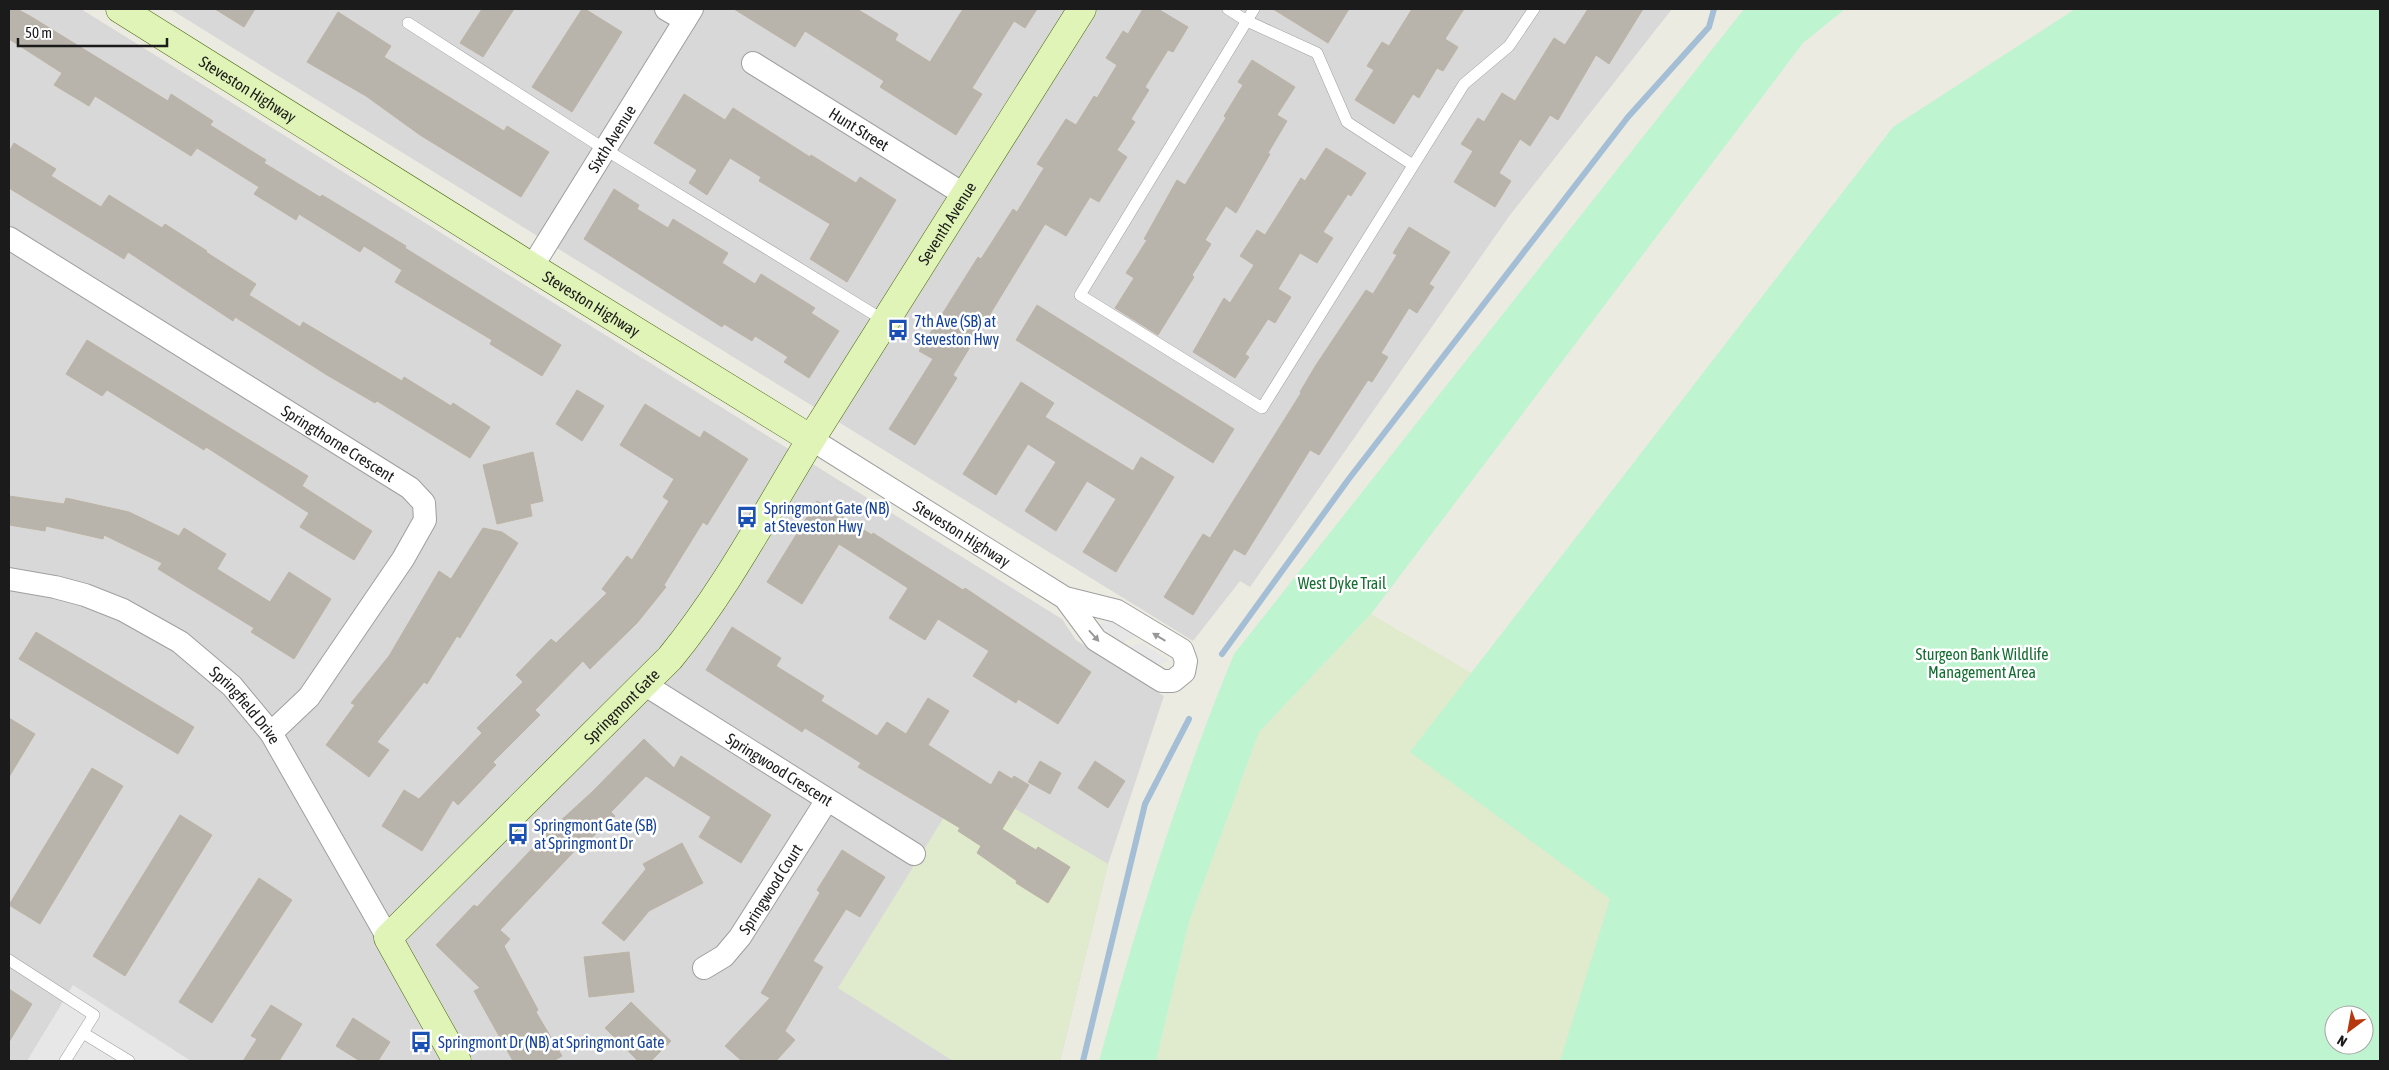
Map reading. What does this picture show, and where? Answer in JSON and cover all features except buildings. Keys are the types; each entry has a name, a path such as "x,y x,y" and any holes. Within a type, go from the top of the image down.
{"street":[{"name":"Steveston Highway","path":"120,9 532,268 1065,598 1117,611 1182,650 1186,661 1184,672 1173,681 1162,682 1096,640 1065,598"},
{"name":"Seventh Avenue","path":"811,439 1082,9"},
{"name":"Sixth Avenue","path":"532,268 606,150 681,13"},
{"name":"Hunt Street","path":"754,63 965,195"},
{"name":"Springthorne Crescent","path":"9,238 410,488 424,503 425,520 403,559 309,698 271,733"},
{"name":"Springmont Gate","path":"388,938 670,658 705,612 811,439"},
{"name":"Springfield Drive","path":"9,580 55,587 85,595 122,610 180,642 232,686 271,733 388,938"},
{"name":"Springwood Crescent","path":"644,684 914,854"},
{"name":"Springwood Court","path":"704,968 724,956 740,937 826,800"},
{"path":"388,938 457,1061"}],"lane":[{"path":"1228,9 1247,21 1317,53 1347,122 1413,165"},
{"path":"1254,9 1080,295 1262,408 1464,84 1509,46 1534,9"},
{"path":"408,23 606,150 885,321"},
{"path":"9,960 94,1015 65,1061"},
{"path":"83,1033 129,1061"}],"shaded area":[{"path":"9,9 81,9 1062,619 1076,640 1164,696 1108,864 1060,1061 9,1061"},
{"path":"170,9 1672,9 1510,215 1250,587 1240,581 1193,641"},
{"path":"1113,619 1141,635 1123,642 1097,625"},
{"path":"1141,643 1169,660 1156,666 1127,648"},
{"path":"73,985 191,1061 27,1061"}],"green space":[{"name":"West Dyke Trail","path":"1744,9 1845,9 1803,43 1371,614 1259,732 1189,922 1156,1061 1099,1061 1128,958 1160,856 1195,754 1234,654"},
{"name":"Sturgeon Bank Wildlife Management Area","path":"2075,9 2380,9 2380,1061 1560,1061 1610,899 1410,752 1893,127"},
{"path":"1371,614 1685,798 1685,1061 1156,1061 1189,922 1259,732"},
{"path":"967,780 1108,864 1060,1061 953,1061 838,988"}],"waterway":[{"path":"1222,654 1348,480 1628,117 1709,27 1714,9"},
{"path":"1083,1061 1145,804 1189,719"}],"place":[{"name":"7th Ave (SB) at Steveston Hwy","path":"898,330"},
{"name":"Springmont Gate (NB) at Steveston Hwy","path":"747,517"},
{"name":"Springmont Gate (SB) at Springmont Dr","path":"518,834"},
{"name":"Springmont Dr (NB) at Springmont Gate","path":"421,1042"}]}
